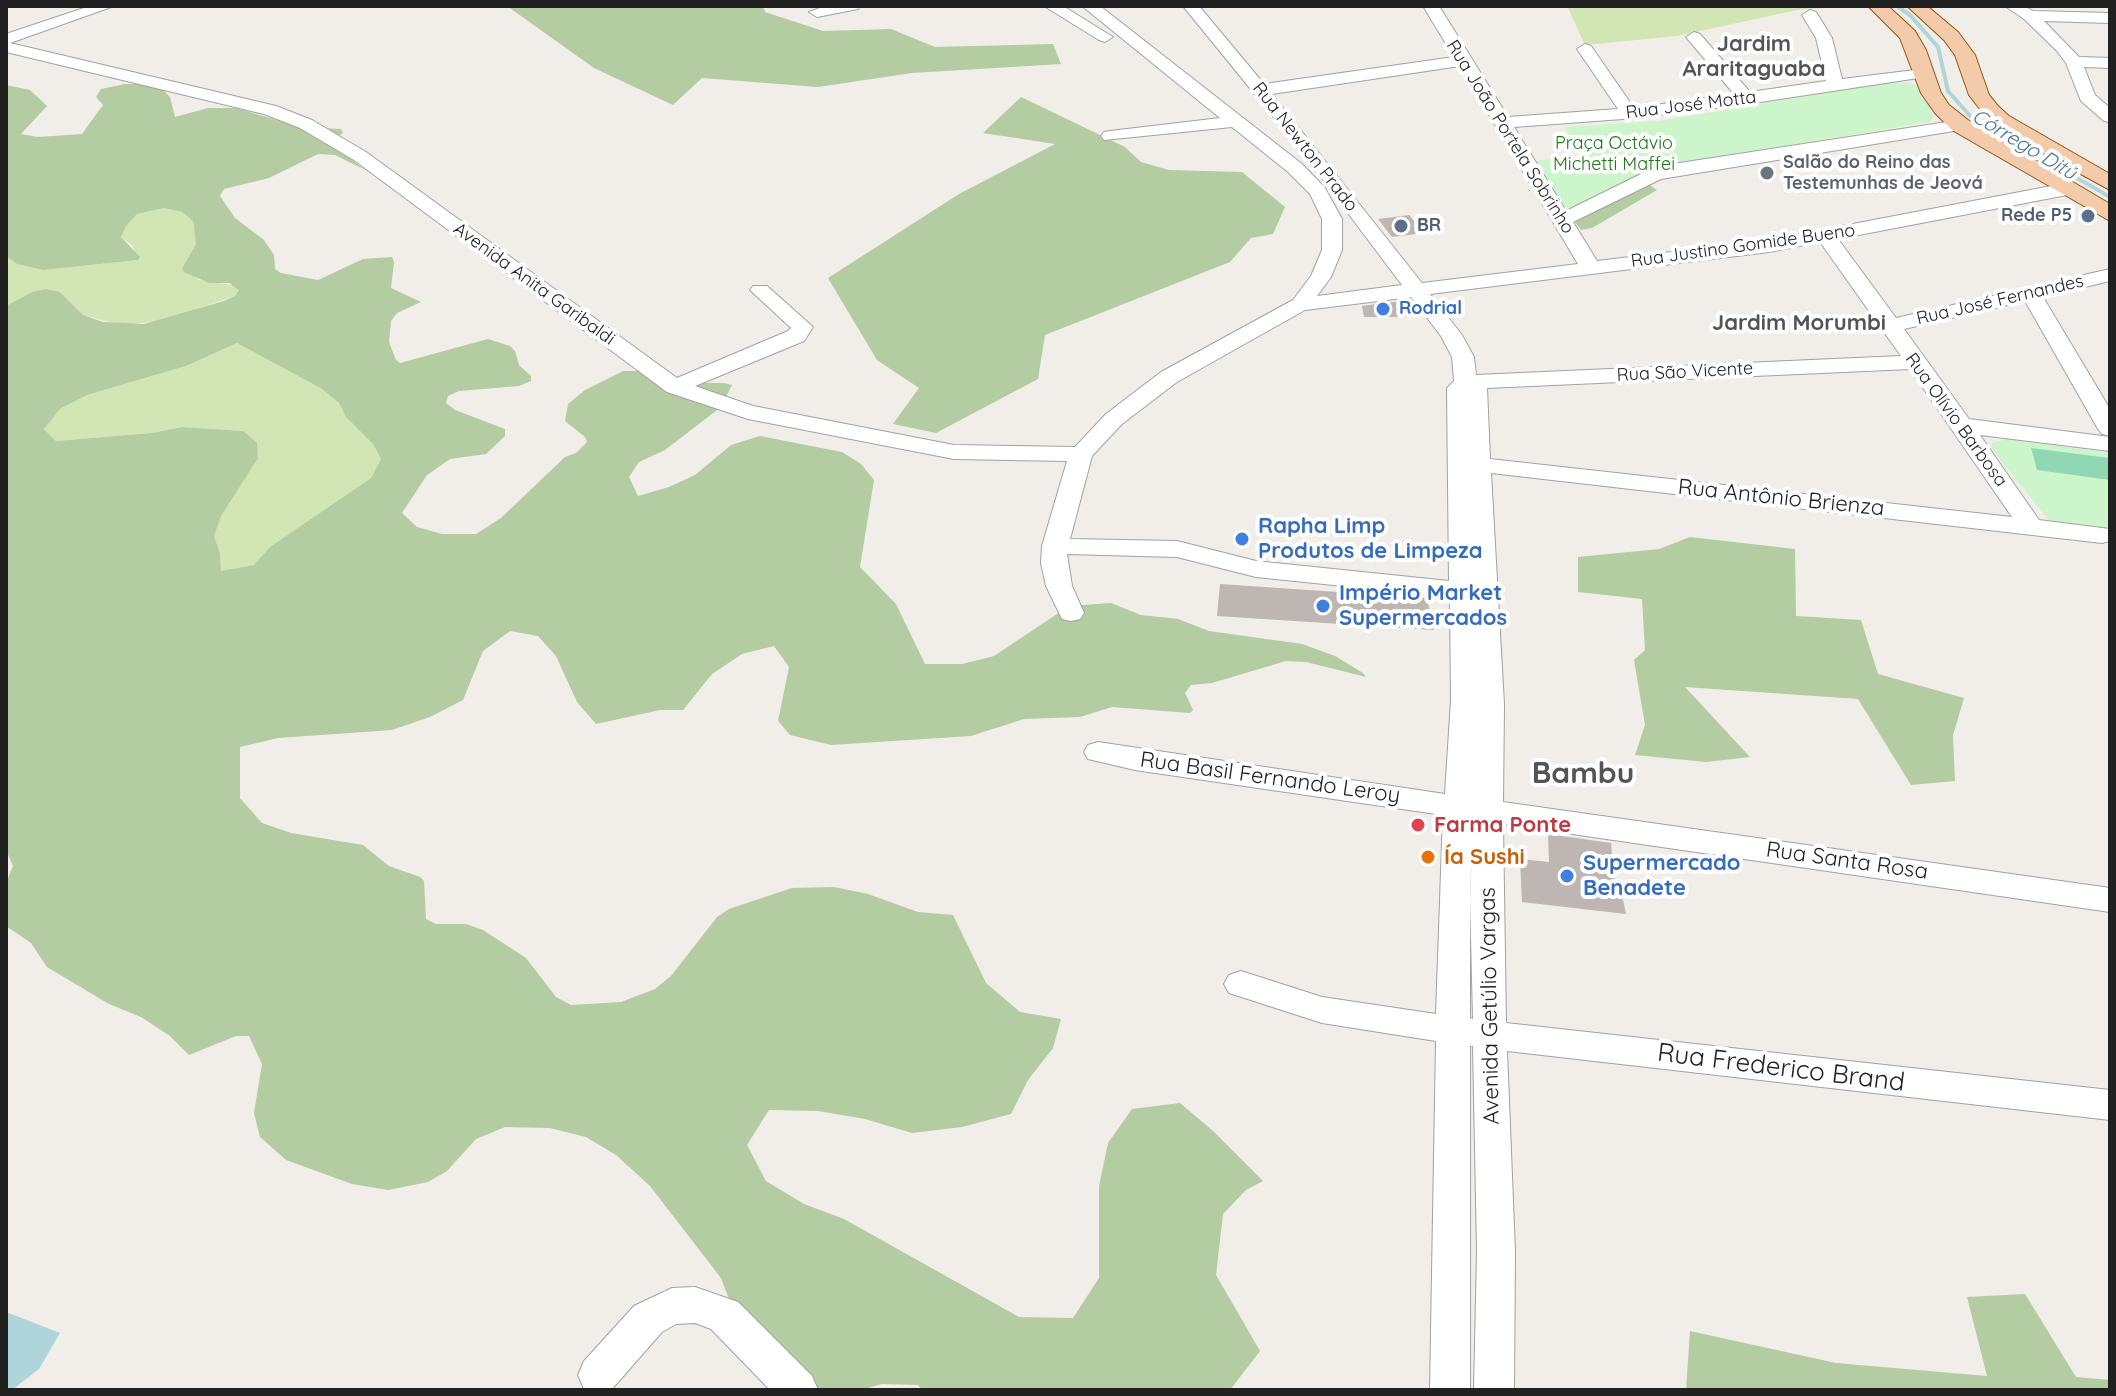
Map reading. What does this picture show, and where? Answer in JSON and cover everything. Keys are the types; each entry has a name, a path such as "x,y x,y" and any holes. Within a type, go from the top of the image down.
{"main road":[{"path":"1877,6 1908,35 1931,93 1942,109 1960,125 2110,214"},
{"path":"1916,6 1951,36 1965,55 1979,95 1990,111 2001,121 2110,183"}],"street":[{"path":"6,39 106,6"},
{"path":"817,12 852,6"},
{"path":"1052,6 1095,29 1169,82 1223,81 1256,85 1462,61"},
{"path":"1071,613 1059,586 1054,563 1055,546 1081,454 1114,419 1169,377 1300,304 1321,277 1332,250 1332,219 1326,205 1308,181 1090,6"},
{"name":"Rua Newton Prado","path":"1191,6 1311,152 1417,290"},
{"name":"Rua João Portela Sobrinho","path":"1431,6 1591,268"},
{"path":"2013,6 2030,16 2074,62 2087,97 2108,115"},
{"path":"1810,15 1824,38 1835,84"},
{"path":"2030,16 2110,18"},
{"path":"1694,37 1747,99"},
{"name":"Avenida Anita Garibaldi","path":"6,47 270,110 306,124 360,156 675,387 748,412 954,452 1081,454"},
{"path":"1585,49 1629,113"},
{"path":"2074,62 2110,63"},
{"name":"Rua José Motta","path":"1503,123 1747,99 1925,72"},
{"path":"1110,136 1236,121"},
{"path":"1562,220 1673,170 1960,125"},
{"path":"1281,157 1311,152"},
{"name":"Rua Justino Gomide Bueno","path":"1300,304 1826,236 2067,189"},
{"path":"1326,205 1367,226"},
{"name":"Rua Olívio Barbosa","path":"1826,236 2030,526"},
{"name":"Rua José Fernandes","path":"1891,326 2110,275"},
{"path":"675,387 796,336 802,327 760,290"},
{"name":"Avenida Getúlio Vargas","path":"1417,290 1451,335 1463,357 1466,384 1478,702 1475,807 1486,899 1490,1034 1496,1251 1494,1377"},
{"path":"2031,294 2110,429"},
{"name":"Rua São Vicente","path":"1466,384 1913,362"},
{"path":"1960,425 2110,444"},
{"name":"Rua Antônio Brienza","path":"1470,464 2102,535"},
{"path":"1055,546 1177,549 1256,569 1474,591"},
{"name":"Rua Basil Fernando Leroy","path":"1098,752 1135,760 1475,807"},
{"name":"Avenida Getúlio Vargas","path":"1450,1374 1454,891 1475,807"},
{"name":"Rua Santa Rosa","path":"1475,807 2110,900"},
{"name":"Rua Frederico Brand","path":"1241,984 1322,1010 1452,1030 2110,1105"},
{"path":"598,1375 648,1319 672,1306 695,1305 724,1315 798,1390"},
{"path":"1450,1374 1494,1377"}],"green space":[{"path":"507,6 763,6 765,12 823,31 891,29 935,47 1053,44 1061,64 912,73 818,87 702,78 673,105 594,68"},
{"path":"1518,6 1849,6 1797,10 1677,36 1585,45 1568,8"},
{"name":"Praça Octávio Michetti Maffei","path":"1893,81 1919,85 1934,117 1930,122 1673,164 1634,177 1570,211 1563,211 1534,161 1582,156 1564,127 1659,121"},
{"path":"125,84 148,84 162,89 170,97 175,117 208,108 236,108 300,127 341,129 343,133 333,139 333,143 363,169 335,155 318,154 269,178 224,189 220,196 235,218 264,240 274,255 275,269 281,273 318,280 363,259 392,257 391,288 421,302 397,313 391,321 389,342 400,363 488,339 510,346 515,351 519,365 531,376 531,381 519,386 459,391 448,396 446,403 455,410 505,429 505,436 486,454 450,459 427,475 402,513 417,527 442,534 476,534 501,518 565,457 576,453 587,442 565,421 568,404 585,390 623,371 637,371 679,383 724,383 732,385 721,407 665,450 639,462 629,477 638,496 695,475 731,445 760,436 842,452 861,464 874,480 860,567 896,604 925,664 962,664 994,656 1069,606 1111,603 1141,615 1178,619 1209,631 1302,644 1335,656 1363,673 1366,677 1306,662 1286,661 1212,683 1191,685 1185,693 1193,710 1190,713 1112,707 1080,717 1024,719 971,736 831,745 790,735 778,721 789,667 774,646 742,654 712,674 683,710 660,710 596,724 577,702 556,656 538,636 510,631 483,651 463,700 430,717 392,730 278,738 240,747 240,798 262,823 291,833 363,845 389,866 420,877 424,881 426,919 436,924 466,924 483,930 526,958 556,997 571,1005 621,1002 655,989 671,976 717,917 729,909 792,888 834,887 868,894 918,912 953,915 986,983 1020,1012 1061,1019 1053,1048 1028,1080 1011,1114 962,1127 912,1133 865,1119 818,1111 769,1110 747,1145 766,1181 804,1204 844,1219 1019,1317 1073,1318 1099,1278 1099,1186 1108,1143 1132,1109 1180,1103 1263,1181 1246,1190 1223,1214 1216,1275 1260,1351 1230,1390 922,1390 918,1385 882,1384 861,1390 801,1390 737,1320 721,1278 650,1186 616,1155 586,1137 550,1128 505,1127 476,1139 447,1171 428,1182 388,1190 352,1184 286,1160 260,1137 254,1113 262,1064 249,1036 236,1036 189,1055 170,1036 141,1017 109,1004 47,967 31,943 6,926 6,883 13,866 6,850 6,306 32,292 46,289 60,292 83,315 103,322 144,324 224,301 235,296 239,290 229,283 209,283 184,272 182,268 196,244 193,221 182,212 164,208 137,214 126,226 121,237 140,257 138,260 43,270 17,264 6,256 6,85 30,90 47,106 21,134 38,137 82,134 103,105 96,97 101,89","holes":["237,343 322,389 339,403 346,417 373,444 381,459 371,478 270,547 254,565 221,571 220,553 214,536 221,516 258,458 257,443 243,431 182,427 152,433 56,441 44,429 60,409 87,395 186,366"]},
{"path":"1021,97 1125,147 1141,162 1169,170 1242,172 1285,207 1273,234 1251,238 1230,262 1045,335 1038,379 936,433 893,424 919,388 877,360 828,278 959,194 1055,144 983,133"},
{"path":"1647,183 1657,190 1592,228 1581,230 1572,218"},
{"path":"164,208 182,212 193,221 196,244 182,267 199,280 238,286 235,296 160,321 122,325 83,315 60,292 32,292 6,306 6,256 17,264 43,270 138,260 132,245 121,237 126,226 137,214"},
{"path":"237,343 322,389 339,403 346,417 373,444 381,459 371,478 271,547 254,565 221,571 220,553 214,536 243,431 182,427 152,433 56,441 44,429 60,409 87,395 186,366"},
{"path":"2007,439 2110,453 2110,529 2052,524 1991,448 1992,443"},
{"path":"2031,448 2109,458 2110,480 2037,470"},
{"path":"1690,537 1795,549 1796,616 1861,620 1878,674 1964,698 1953,735 1955,781 1911,785 1858,699 1685,687 1750,757 1706,762 1635,755 1645,725 1634,660 1645,650 1642,599 1578,592 1578,557 1659,549"},
{"path":"2025,1294 2076,1377 2110,1380 2110,1390 1686,1390 1690,1331 1836,1363 1987,1376 1967,1297"}],"water":[{"path":"6,1312 60,1333 39,1369 12,1390 6,1390"}],"building":[{"name":"BR","path":"1409,215 1424,233 1392,237 1378,219"},
{"name":"Rodrial","path":"1401,301 1406,317 1364,317 1362,306"},
{"name":"Império Market Supermercados","path":"1220,584 1427,598 1434,630 1217,616"},
{"name":"Supermercado Benadete","path":"1548,834 1611,843 1615,889 1622,895 1626,914 1522,902 1520,859 1549,862"}],"waterway":[{"name":"Córrego Ditú","path":"1897,6 1910,15 1938,47 1948,91 1971,117 2110,197"}],"place":[{"name":"Salão do Reino das Testemunhas de Jeová","path":"1767,173"},
{"name":"Rede P5","path":"2088,216"},
{"name":"BR","path":"1401,226"},
{"name":"Rodrial","path":"1383,309"},
{"name":"Rapha Limp Produtos de Limpeza","path":"1242,539"},
{"name":"Império Market Supermercados","path":"1323,606"},
{"name":"Farma Ponte","path":"1418,825"},
{"name":"Ía Sushi","path":"1428,857"},
{"name":"Supermercado Benadete","path":"1567,876"}],"district":[{"name":"Jardim Araritaguaba","path":"1754,56"},
{"name":"Jardim Morumbi","path":"1799,323"},
{"name":"Bambu","path":"1583,774"}]}
